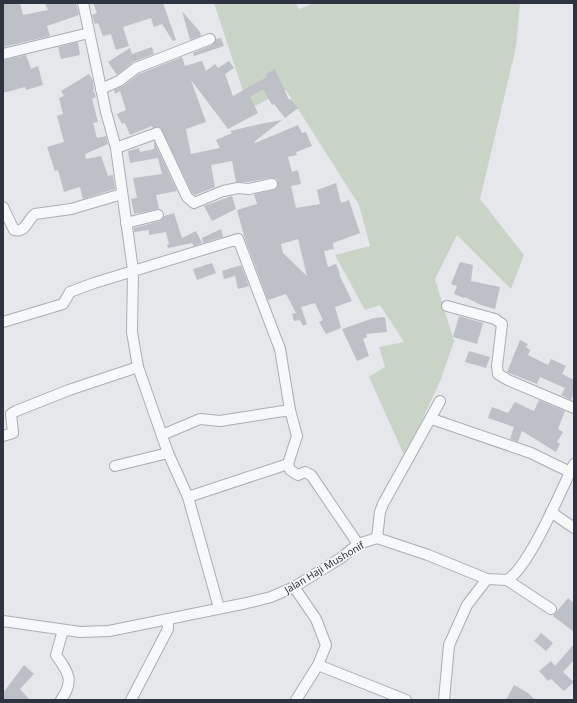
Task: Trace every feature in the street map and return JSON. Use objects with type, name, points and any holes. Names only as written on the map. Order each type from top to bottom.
[{"type":"street","points":[[82,3],[116,148],[133,270],[132,332],[138,367],[168,454],[188,497],[219,608]]},
{"type":"street","points":[[3,54],[89,33]]},
{"type":"street","points":[[101,89],[119,81],[136,68],[210,39]]},
{"type":"street","points":[[116,148],[157,133],[187,198],[194,203],[223,190],[238,188],[249,189],[272,184]]},
{"type":"street","points":[[3,207],[14,230],[19,231],[26,227],[35,214],[71,209],[122,194]]},
{"type":"street","points":[[126,223],[158,215]]},
{"type":"street","points":[[3,322],[63,304],[70,292],[74,290],[133,270],[238,239],[280,349],[290,410],[297,436],[288,464],[290,470],[294,474],[298,475],[305,472],[311,475],[358,544]]},
{"type":"street","points":[[447,306],[495,319],[502,324],[498,374],[508,380],[574,408]]},
{"type":"street","points":[[3,436],[13,433],[11,414],[16,411],[69,390],[138,367]]},
{"type":"street","points":[[377,538],[380,512],[383,504],[432,419],[440,401]]},
{"type":"street","points":[[162,435],[200,420],[220,421],[290,410]]},
{"type":"street","points":[[432,419],[572,468],[551,512],[519,570],[507,580],[551,608]]},
{"type":"street","points":[[115,466],[168,454]]},
{"type":"street","points":[[188,497],[288,464]]},
{"type":"street","points":[[551,512],[574,528]]},
{"type":"street","name":"Jalan Haji Mushonif","points":[[3,621],[80,632],[109,631],[168,620],[271,597],[294,587],[341,558],[358,544],[377,538],[428,555],[487,579],[507,580]]},
{"type":"street","points":[[444,700],[449,645],[467,605],[487,579]]},
{"type":"street","points":[[294,587],[316,619],[326,645],[318,665],[296,700]]},
{"type":"street","points":[[131,700],[168,629],[168,620]]},
{"type":"street","points":[[61,700],[67,692],[70,678],[68,672],[56,654],[63,630]]},
{"type":"street","points":[[318,665],[406,700]]},
{"type":"shaded area","points":[[214,3],[296,3],[299,9],[315,3],[520,3],[516,47],[480,199],[524,255],[511,289],[457,235],[435,279],[454,341],[441,379],[405,457],[369,377],[385,367],[379,347],[404,342],[380,305],[365,310],[335,255],[370,246],[359,205],[286,90],[249,109]]},
{"type":"building","points":[[3,3],[20,3],[23,15],[48,10],[45,3],[76,3],[79,15],[47,26],[50,36],[3,47]]},
{"type":"building","points":[[93,3],[163,3],[176,40],[173,41],[162,24],[154,27],[151,18],[123,27],[129,46],[116,50],[111,34],[103,36],[98,23],[95,24],[92,15],[97,13]]},
{"type":"building","points":[[182,11],[200,32],[201,36],[190,40]]},
{"type":"building","points":[[221,38],[224,46],[194,56],[193,53],[212,45],[216,39]]},
{"type":"building","points":[[78,42],[80,55],[61,59],[58,47]]},
{"type":"building","points":[[152,47],[154,54],[133,62],[117,75],[108,62],[130,48],[132,54]]},
{"type":"building","points":[[26,55],[31,69],[38,66],[43,85],[26,90],[25,87],[3,93],[3,60]]},
{"type":"building","points":[[182,57],[185,66],[202,61],[206,71],[215,64],[218,68],[229,61],[234,68],[225,74],[233,96],[267,77],[266,74],[275,69],[289,100],[291,99],[298,108],[285,118],[274,104],[272,105],[263,89],[250,97],[258,113],[228,129],[191,80],[206,122],[186,129],[191,154],[220,148],[216,140],[232,133],[230,131],[265,123],[282,120],[254,142],[255,143],[298,125],[302,133],[306,132],[312,146],[296,152],[297,155],[288,157],[292,172],[298,170],[301,184],[291,186],[296,208],[320,204],[317,190],[336,183],[341,203],[349,200],[360,233],[333,243],[334,249],[324,251],[328,267],[336,264],[339,274],[352,301],[335,307],[341,328],[326,334],[319,322],[323,320],[315,303],[301,307],[307,324],[303,326],[300,320],[294,321],[292,314],[296,313],[286,294],[268,300],[245,239],[237,210],[257,204],[254,194],[276,189],[278,186],[277,179],[271,178],[249,182],[236,182],[232,161],[211,165],[215,187],[195,195],[192,193],[161,128],[153,128],[152,126],[130,135],[125,123],[122,124],[117,114],[126,110],[120,91],[115,94],[114,90],[123,86],[139,74]],"holes":[[[298,239],[307,276],[283,253],[281,244]]]},
{"type":"building","points":[[89,74],[93,81],[93,90],[96,97],[92,99],[98,122],[93,123],[97,138],[106,136],[108,144],[85,154],[86,159],[101,156],[108,176],[113,175],[115,189],[83,199],[80,187],[64,192],[58,170],[55,171],[47,147],[64,142],[57,116],[63,114],[59,98],[64,96],[61,91]]},
{"type":"building","points":[[154,141],[177,191],[156,195],[159,209],[134,214],[131,199],[137,198],[133,178],[162,174],[158,158],[130,163],[128,151],[139,148],[140,152],[154,149]]},
{"type":"building","points":[[232,196],[236,209],[212,221],[204,206]]},
{"type":"building","points":[[174,213],[182,238],[196,231],[202,243],[194,246],[192,243],[168,248],[167,245],[169,244],[166,232],[149,235],[149,230],[134,232],[134,228],[160,221],[164,216]]},
{"type":"building","points":[[221,229],[223,237],[203,243],[202,238]]},
{"type":"building","points":[[460,262],[473,265],[471,281],[500,287],[495,309],[454,294],[457,286],[451,284]]},
{"type":"building","points":[[212,263],[216,273],[197,280],[193,269]]},
{"type":"building","points":[[241,265],[249,286],[238,289],[235,276],[224,279],[222,271]]},
{"type":"building","points":[[459,316],[483,323],[477,344],[453,337]]},
{"type":"building","points":[[385,317],[387,332],[366,334],[367,337],[363,339],[369,356],[357,361],[342,329],[374,318]]},
{"type":"building","points":[[520,340],[528,344],[526,347],[530,350],[528,355],[548,365],[551,359],[566,366],[562,374],[574,380],[574,393],[571,400],[561,395],[565,388],[540,377],[537,384],[507,372]]},
{"type":"building","points":[[469,351],[490,357],[486,368],[465,362]]},
{"type":"building","points":[[539,400],[565,411],[558,429],[563,432],[557,442],[560,444],[556,452],[522,431],[518,442],[510,439],[514,427],[488,418],[492,407],[508,413],[515,402],[534,411]]},
{"type":"building","points":[[568,598],[574,603],[574,632],[553,616]]},
{"type":"building","points":[[541,633],[553,643],[546,651],[534,641]]},
{"type":"building","points":[[574,644],[574,660],[563,672],[574,682],[564,691],[551,679],[548,681],[539,671],[551,661],[555,666]]},
{"type":"building","points":[[24,665],[34,674],[20,689],[30,700],[3,700],[3,693]]},
{"type":"building","points":[[514,685],[528,693],[535,700],[506,700]]}]
